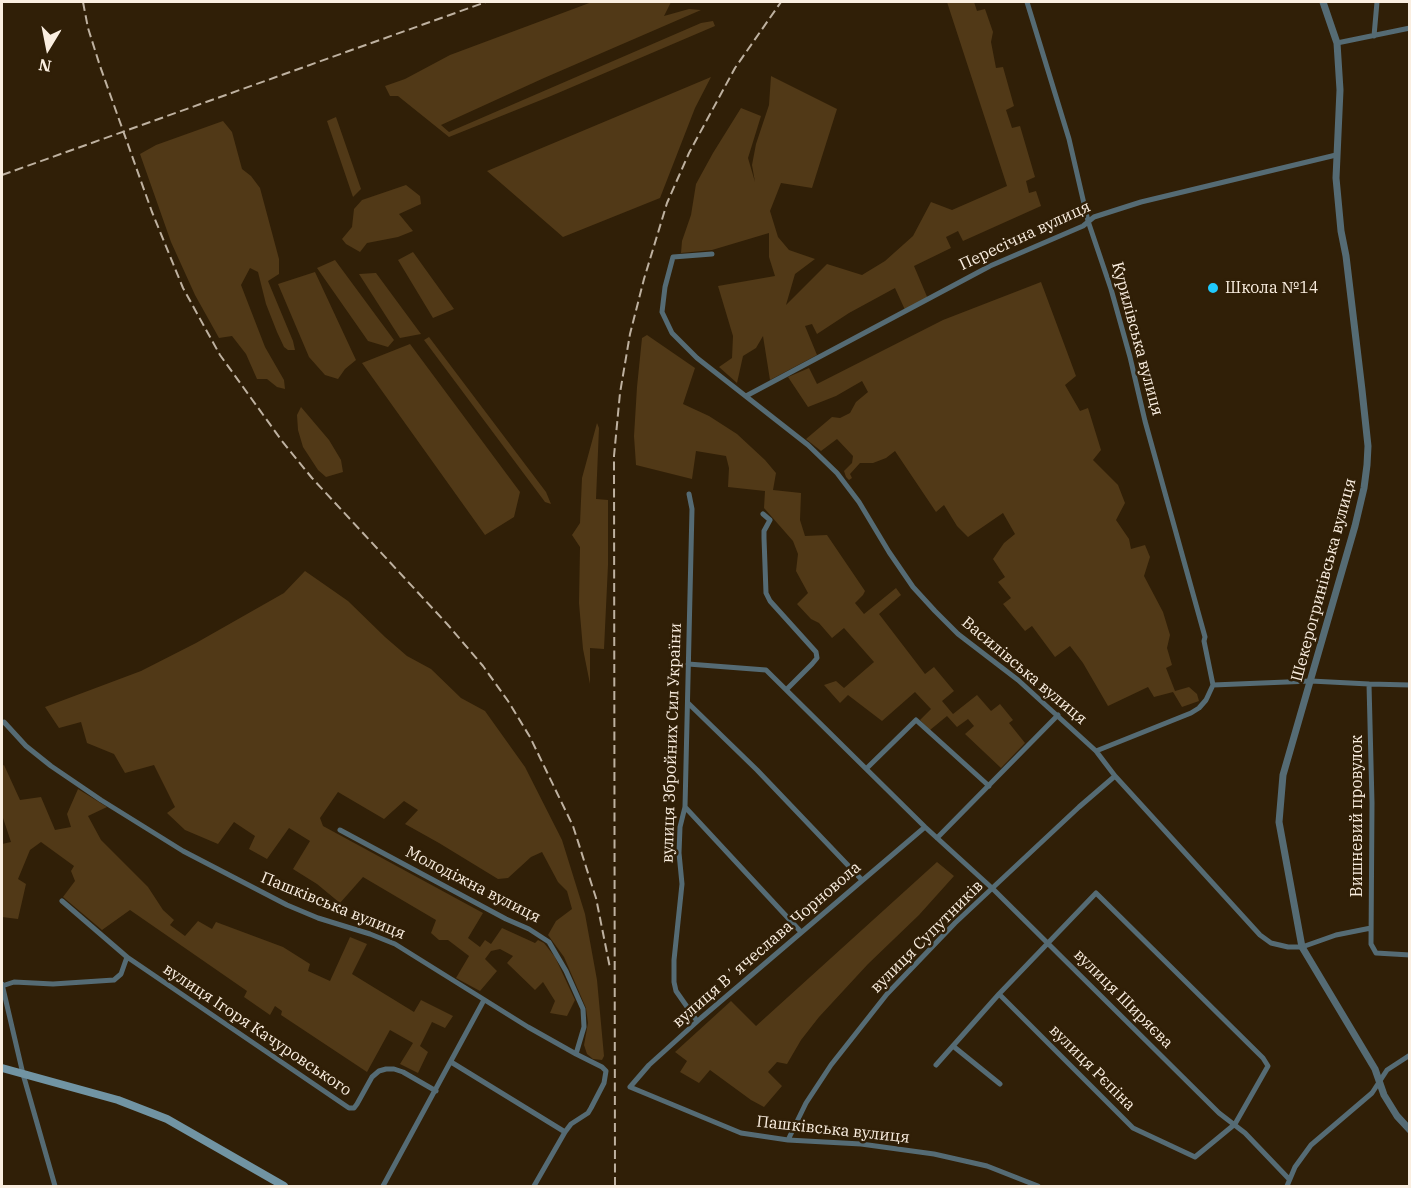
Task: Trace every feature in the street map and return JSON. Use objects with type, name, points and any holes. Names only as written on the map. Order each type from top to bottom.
[{"type":"main road","points":[[2,1068],[118,1100],[167,1119],[284,1186]]},
{"type":"street","name":"Курилівська вулиця","points":[[1027,2],[1069,139],[1088,220],[1130,357],[1145,421],[1205,638],[1203,641],[1212,685]]},
{"type":"street","name":"Шекерогринівська вулиця","points":[[1302,947],[1279,822],[1283,775],[1355,526],[1364,488],[1368,446],[1346,256],[1341,231],[1336,155],[1340,90],[1337,43],[1323,2]]},
{"type":"street","points":[[1374,36],[1377,2]]},
{"type":"street","points":[[1337,43],[1410,28]]},
{"type":"street","name":"Пересічна вулиця","points":[[746,396],[981,270],[1083,226],[1094,217],[1140,202],[1336,155]]},
{"type":"street","name":"Василівська вулиця","points":[[712,254],[673,257],[664,287],[662,312],[672,333],[697,358],[808,444],[837,473],[859,502],[913,587],[958,634],[1018,680],[1096,751],[1115,776],[1260,935],[1271,943],[1302,947]]},
{"type":"street","name":"вулиця Збройних Сил України","points":[[689,494],[692,509],[685,807],[680,827],[679,853],[682,884],[674,982],[676,991],[697,1022]]},
{"type":"street","points":[[763,514],[770,520],[764,531],[766,593],[770,601],[816,652],[817,658],[787,689]]},
{"type":"street","name":"вулиця Ширяєва","points":[[688,664],[766,670],[925,827],[993,889],[1219,1113],[1245,1133],[1289,1179]]},
{"type":"street","points":[[1096,751],[1191,713],[1206,700],[1212,685],[1311,681],[1410,685]]},
{"type":"street","name":"Вишневий провулок","points":[[1370,684],[1371,944],[1376,953],[1410,955]]},
{"type":"street","points":[[688,703],[757,770],[862,880]]},
{"type":"street","points":[[937,838],[1058,715]]},
{"type":"street","points":[[867,768],[916,720],[989,786]]},
{"type":"street","name":"Пашківська вулиця","points":[[2,723],[4,722],[26,746],[51,766],[183,852],[287,905],[395,944],[484,1000],[602,1067],[606,1071],[604,1083],[591,1108],[565,1131]]},
{"type":"street","name":"вулиця Супутників","points":[[788,1140],[806,1103],[831,1065],[887,994],[955,923],[1115,776]]},
{"type":"street","points":[[685,807],[801,933]]},
{"type":"street","name":"вулиця Вʼячеслава Чорновола","points":[[630,1087],[649,1065],[697,1022],[925,827]]},
{"type":"street","name":"Молодіжна вулиця","points":[[340,830],[506,919],[530,929],[549,942],[566,971],[583,1009],[584,1027],[576,1054]]},
{"type":"street","points":[[936,1065],[1047,942],[1096,893],[1263,1058],[1268,1066],[1234,1124]]},
{"type":"street","name":"вулиця Ігоря Качуровського","points":[[62,901],[127,957],[349,1108],[354,1108],[372,1077],[379,1071],[394,1069],[403,1072],[436,1091]]},
{"type":"street","points":[[1371,928],[1336,935],[1302,947],[1375,1069],[1379,1083],[1397,1116],[1410,1130]]},
{"type":"street","points":[[55,1186],[23,1074],[2,985],[15,982],[73,983],[114,980],[121,974],[127,957]]},
{"type":"street","name":"вулиця Рєпіна","points":[[999,994],[1133,1128],[1195,1156],[1234,1124]]},
{"type":"street","points":[[383,1186],[484,1000]]},
{"type":"street","points":[[953,1046],[1000,1084]]},
{"type":"street","points":[[1287,1186],[1289,1179],[1311,1145],[1372,1093],[1387,1070],[1410,1055]]},
{"type":"street","points":[[451,1062],[565,1131],[534,1186]]},
{"type":"street","name":"Пашківська вулиця","points":[[630,1087],[741,1133],[788,1140],[861,1144],[934,1154],[987,1166],[1038,1186]]},
{"type":"shaded area","points":[[592,2],[671,2],[664,16],[689,9],[701,10],[441,125],[449,132],[701,23],[713,21],[715,26],[449,137],[398,96],[390,96],[385,86],[405,79],[450,55]]},
{"type":"shaded area","points":[[947,2],[974,2],[977,11],[985,9],[993,32],[991,42],[996,68],[1003,67],[1014,106],[1006,110],[1012,128],[1020,126],[1035,177],[1026,181],[1029,193],[1036,191],[1041,206],[963,241],[958,231],[946,237],[951,248],[914,266],[928,299],[906,312],[895,288],[849,313],[817,334],[812,324],[805,326],[817,355],[770,380],[763,336],[756,348],[743,356],[737,383],[719,367],[732,358],[733,336],[718,286],[775,276],[769,257],[769,233],[712,250],[681,253],[682,241],[691,215],[696,184],[741,108],[761,116],[748,158],[755,182],[752,165],[756,144],[769,105],[771,76],[837,109],[812,188],[781,183],[770,211],[778,237],[789,250],[815,259],[795,274],[786,305],[827,264],[862,275],[885,261],[913,236],[931,202],[952,210],[1007,186]]},
{"type":"shaded area","points":[[711,77],[695,108],[660,198],[563,237],[487,171]]},
{"type":"shaded area","points":[[336,117],[361,189],[353,197],[327,121]]},
{"type":"shaded area","points":[[223,121],[232,132],[242,169],[260,188],[279,259],[279,274],[268,281],[295,350],[288,350],[284,347],[266,304],[258,272],[250,268],[241,285],[265,347],[284,380],[285,389],[277,387],[267,379],[257,379],[246,354],[232,336],[219,338],[195,295],[171,242],[140,154],[156,145]]},
{"type":"shaded area","points":[[406,185],[420,196],[421,204],[399,214],[413,231],[398,237],[367,243],[360,252],[346,244],[342,239],[352,227],[354,209],[362,200]]},
{"type":"shaded area","points":[[413,252],[454,309],[433,318],[398,260]]},
{"type":"shaded area","points":[[335,260],[394,340],[388,347],[368,341],[317,268]]},
{"type":"shaded area","points":[[315,272],[356,360],[338,379],[325,375],[309,357],[278,284]]},
{"type":"shaded area","points":[[376,273],[421,334],[400,338],[359,274]]},
{"type":"shaded area","points":[[1041,282],[1076,376],[1065,385],[1080,411],[1088,408],[1101,450],[1093,460],[1118,485],[1125,503],[1116,520],[1129,539],[1131,549],[1145,545],[1150,557],[1144,576],[1163,612],[1170,635],[1167,648],[1172,665],[1166,668],[1175,691],[1189,687],[1197,694],[1199,701],[1182,707],[1173,692],[1154,697],[1148,687],[1108,706],[1083,663],[1070,646],[1055,657],[1032,626],[1025,631],[1003,604],[1011,598],[998,582],[1005,577],[993,559],[1004,543],[1015,534],[1003,513],[968,537],[957,526],[944,505],[936,512],[895,451],[886,458],[873,463],[860,463],[850,474],[852,478],[849,480],[844,471],[852,463],[853,456],[837,439],[821,451],[806,439],[832,417],[840,418],[850,413],[856,402],[868,392],[862,381],[836,396],[808,407],[788,377],[809,368],[817,384],[943,320]]},
{"type":"shaded area","points":[[647,335],[695,368],[683,404],[709,416],[737,434],[765,460],[776,473],[773,490],[801,493],[800,520],[805,536],[827,535],[865,591],[855,603],[864,614],[896,588],[901,595],[879,614],[925,674],[934,667],[954,691],[942,701],[953,714],[977,695],[991,711],[1000,704],[1013,720],[1009,723],[1025,743],[1001,768],[965,734],[974,726],[968,719],[957,727],[947,716],[930,730],[920,720],[931,709],[915,692],[882,721],[848,695],[840,703],[824,685],[836,681],[844,688],[874,662],[844,628],[832,638],[797,604],[808,593],[796,571],[798,554],[793,541],[764,508],[765,491],[728,487],[729,468],[726,456],[696,451],[692,479],[636,465],[634,436],[637,387],[642,338]]},
{"type":"shaded area","points":[[429,337],[546,492],[551,504],[545,502],[424,340]]},
{"type":"shaded area","points":[[410,344],[520,492],[514,517],[485,535],[362,363]]},
{"type":"shaded area","points":[[301,407],[329,440],[341,460],[343,472],[326,477],[318,470],[303,447],[297,415]]},
{"type":"shaded area","points":[[597,423],[599,428],[596,499],[608,500],[608,565],[604,649],[590,648],[590,684],[583,649],[579,603],[580,547],[572,535],[580,523],[582,478]]},
{"type":"shaded area","points":[[305,571],[348,601],[407,656],[431,669],[461,698],[485,711],[525,767],[562,840],[585,914],[597,980],[604,1056],[602,1060],[593,1059],[587,1054],[584,1045],[588,1023],[586,1008],[564,957],[548,935],[556,921],[572,909],[567,891],[558,882],[542,852],[531,857],[508,878],[498,879],[405,824],[418,810],[404,801],[384,819],[338,792],[320,818],[323,826],[483,913],[468,938],[480,947],[485,940],[491,944],[502,928],[535,943],[538,940],[544,943],[555,957],[575,1000],[567,1016],[550,1013],[555,1001],[543,982],[535,990],[507,963],[513,956],[500,949],[491,951],[485,959],[497,971],[480,991],[456,978],[469,956],[448,940],[439,940],[431,933],[436,920],[363,877],[340,903],[317,884],[293,869],[310,841],[289,828],[267,859],[249,849],[255,836],[234,822],[218,844],[185,830],[167,813],[175,807],[154,765],[125,773],[114,754],[87,743],[81,722],[59,728],[45,707],[141,671],[196,643],[284,593]]},
{"type":"shaded area","points":[[4,765],[20,800],[41,797],[55,830],[71,827],[67,814],[78,789],[107,807],[88,816],[101,840],[148,887],[163,910],[174,920],[170,925],[185,936],[198,921],[212,929],[216,922],[283,947],[310,964],[308,971],[330,981],[350,937],[367,944],[352,974],[414,1012],[421,1000],[453,1016],[445,1028],[432,1022],[420,1046],[428,1052],[418,1073],[400,1064],[413,1043],[390,1030],[367,1072],[281,1015],[282,1011],[275,1006],[270,1015],[244,997],[247,991],[130,910],[102,930],[63,897],[75,881],[71,871],[74,866],[41,842],[30,850],[18,879],[26,884],[18,919],[2,917],[2,844],[11,842],[2,815],[2,766]]},
{"type":"shaded area","points":[[937,862],[954,876],[819,1017],[801,1040],[787,1064],[777,1062],[768,1072],[782,1086],[764,1107],[710,1070],[699,1083],[680,1072],[687,1061],[675,1052],[731,1001],[756,1026]]},
{"type":"railway","points":[[83,2],[88,28],[100,66],[152,212],[183,288],[220,355],[282,441],[312,478],[448,625],[483,666],[508,701],[530,737],[573,826],[596,898],[610,968]]},
{"type":"railway","points":[[2,175],[486,2]]},
{"type":"railway","points":[[615,1186],[614,456],[620,393],[630,334],[667,203],[689,153],[735,68],[781,2]]},
{"type":"place","name":"Школа №14","points":[[1213,288]]}]
